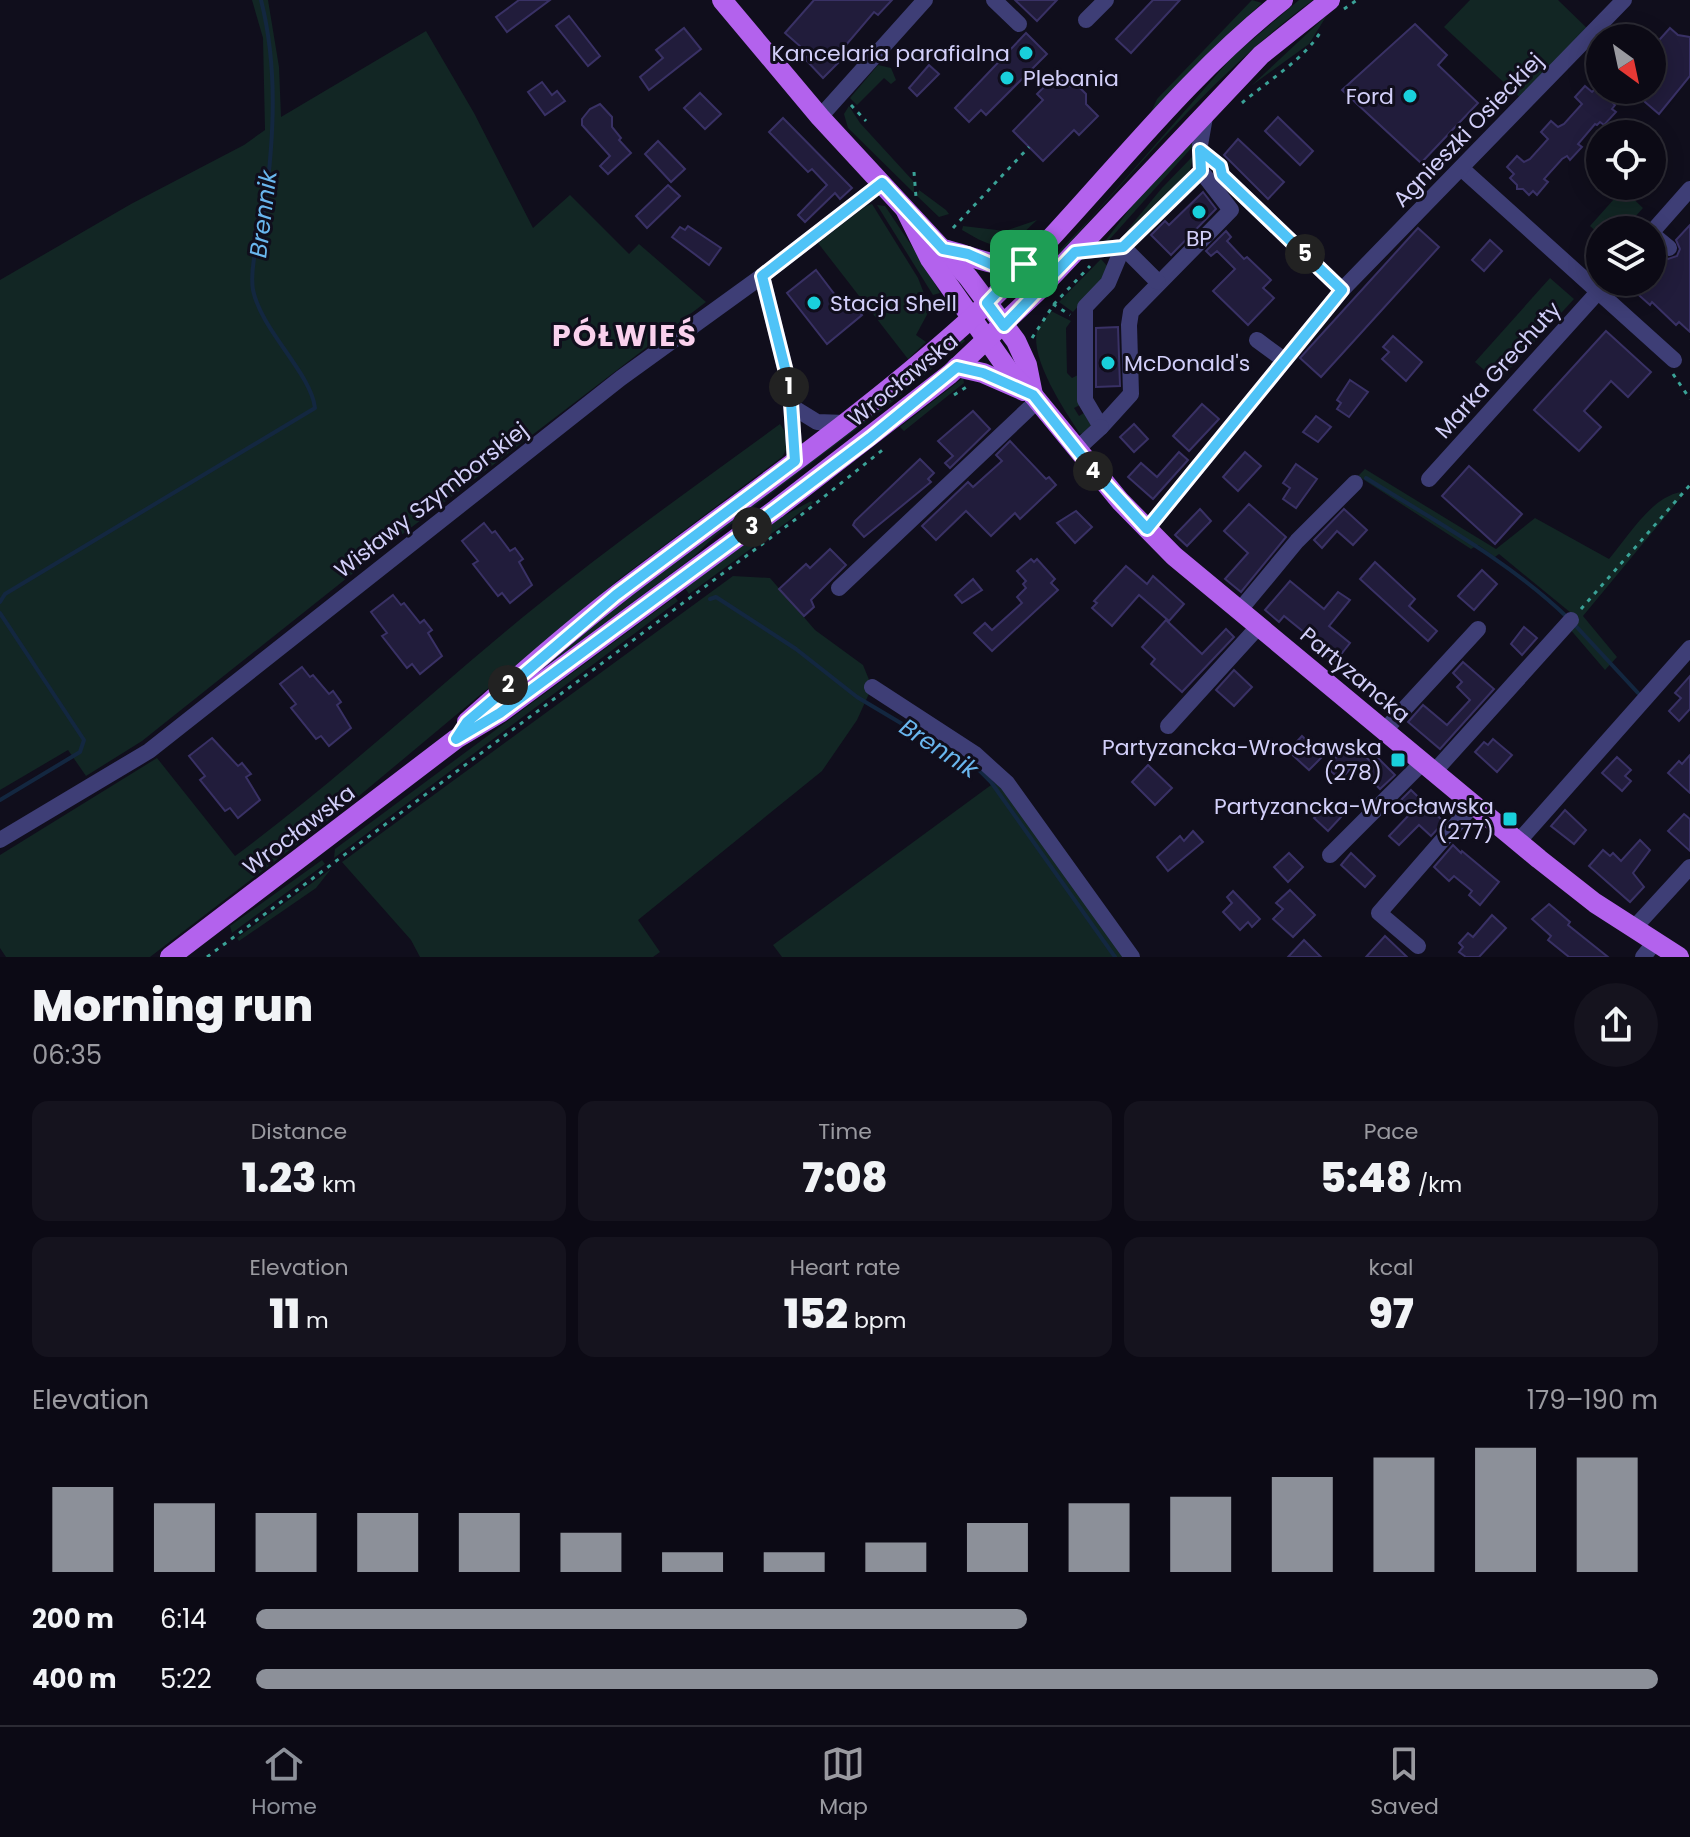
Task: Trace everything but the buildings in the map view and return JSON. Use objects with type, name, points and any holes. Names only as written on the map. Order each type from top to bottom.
[{"type":"main road","points":[[722,0],[820,117],[882,183],[911,204]]},
{"type":"main road","name":"Wrocławska","points":[[456,739],[467,722],[604,605],[922,362],[987,303],[1199,78],[1283,0]]},
{"type":"main road","name":"Wrocławska","points":[[170,957],[456,739],[500,713],[776,509],[957,367],[1004,326],[1269,48],[1330,0]]},
{"type":"main road","name":"Partyzancka","points":[[911,204],[1016,341],[1027,365],[1035,398]]},
{"type":"main road","name":"Partyzancka","points":[[911,204],[930,259],[970,319],[1011,374],[1147,529],[1239,611],[1518,842],[1595,903],[1634,928],[1649,949],[1679,957]]},
{"type":"main road","points":[[943,249],[968,254],[993,265],[1024,264]]},
{"type":"main road","points":[[957,367],[983,373],[1035,398]]},
{"type":"street","points":[[820,117],[925,0]]},
{"type":"street","points":[[994,0],[1019,24]]},
{"type":"street","points":[[1086,20],[1106,0]]},
{"type":"street","name":"Agnieszki Osieckiej","points":[[1147,529],[1426,192],[1461,168],[1624,0]]},
{"type":"street","points":[[1076,450],[1130,397],[1129,318],[1135,307],[1231,210],[1201,171],[1200,150],[1206,111]]},
{"type":"street","points":[[1200,150],[1220,166],[1222,175],[1342,290]]},
{"type":"street","points":[[1461,168],[1586,273]]},
{"type":"street","points":[[1101,427],[1085,400],[1085,307],[1108,283],[1123,247],[1201,171]]},
{"type":"street","name":"Wisławy Szymborskiej","points":[[0,840],[149,751],[621,378],[762,276],[882,183]]},
{"type":"street","points":[[1666,217],[1690,189]]},
{"type":"street","points":[[1666,245],[1669,248]]},
{"type":"street","points":[[1075,252],[1123,247]]},
{"type":"street","points":[[1123,247],[1158,282]]},
{"type":"street","points":[[762,276],[790,388],[795,461]]},
{"type":"street","name":"Marka Grechuty","points":[[1429,479],[1595,296]]},
{"type":"street","points":[[1612,296],[1674,360]]},
{"type":"street","points":[[1257,340],[1284,360]]},
{"type":"street","points":[[839,588],[1035,398]]},
{"type":"street","points":[[791,406],[817,422],[845,423]]},
{"type":"street","points":[[1239,611],[1297,541],[1355,483]]},
{"type":"street","points":[[1330,855],[1428,767],[1571,620]]},
{"type":"street","points":[[1168,726],[1258,627]]},
{"type":"street","points":[[1384,731],[1478,629]]},
{"type":"street","points":[[1518,842],[1690,648]]},
{"type":"street","points":[[872,687],[975,754],[1002,777],[1132,957]]},
{"type":"street","points":[[1418,946],[1379,913],[1473,805]]},
{"type":"street","points":[[1634,928],[1690,867]]},
{"type":"path","points":[[849,102],[866,121]]},
{"type":"path","points":[[953,228],[1029,147]]},
{"type":"path","points":[[911,204],[914,172]]},
{"type":"path","points":[[933,305],[942,302]]},
{"type":"path","points":[[1034,337],[1036,329],[1054,304]]},
{"type":"path","points":[[1674,360],[1670,368],[1690,399]]},
{"type":"path","points":[[944,401],[971,384]]},
{"type":"path","points":[[207,957],[800,516],[896,439]]},
{"type":"path","points":[[1571,620],[1690,485]]},
{"type":"green space","points":[[252,0],[268,0],[279,67],[281,117],[426,31],[474,113],[533,228],[570,195],[629,254],[639,244],[706,302],[391,543],[142,741],[86,776],[68,750],[0,790],[0,280],[131,204],[244,145],[265,130],[263,38]]},
{"type":"green space","points":[[1252,0],[1262,3],[1227,35],[1147,121],[1157,99]]},
{"type":"green space","points":[[1299,0],[1313,0],[1274,30],[1202,98],[1035,281],[1033,278],[1090,219],[1233,56]]},
{"type":"green space","points":[[1470,0],[1558,0],[1586,27],[1586,39],[1525,102],[1444,27]]},
{"type":"green space","points":[[1327,15],[1309,44],[1251,86]]},
{"type":"green space","points":[[878,65],[891,68],[896,80],[891,84],[884,78],[857,105],[850,98]]},
{"type":"green space","points":[[849,106],[860,123],[914,182],[914,193],[848,128],[844,114]]},
{"type":"green space","points":[[1192,140],[1194,145],[1106,240],[1138,198]]},
{"type":"green space","points":[[1194,155],[1189,173],[1124,234],[1162,188]]},
{"type":"green space","points":[[919,190],[949,214],[939,217],[917,196]]},
{"type":"green space","points":[[1613,200],[1635,200],[1643,208],[1636,216],[1599,216]]},
{"type":"green space","points":[[872,204],[918,278],[930,309],[916,335],[926,342],[908,359],[818,243]]},
{"type":"green space","points":[[877,205],[885,206],[940,293],[933,295]]},
{"type":"green space","points":[[1037,220],[1017,238],[1002,245],[986,242],[962,230],[963,226],[1005,231]]},
{"type":"green space","points":[[1101,259],[1107,266],[1107,274],[1073,312],[1059,302]]},
{"type":"green space","points":[[1550,278],[1574,299],[1498,382],[1475,362]]},
{"type":"green space","points":[[1051,311],[1071,321],[1066,328],[1067,373],[1072,378],[1078,375],[1080,405],[1074,408],[1079,416],[1084,413],[1091,425],[1080,434],[1050,384],[1039,356],[1037,331]]},
{"type":"green space","points":[[963,338],[965,341],[896,399],[714,537],[692,558],[529,679],[592,625],[908,386]]},
{"type":"green space","points":[[963,378],[964,383],[904,431],[900,427]]},
{"type":"green space","points":[[780,424],[791,441],[782,457],[618,580],[347,806],[150,957],[6,957],[0,948],[0,855],[157,758],[235,856],[309,799],[554,592]]},
{"type":"green space","points":[[1365,469],[1496,549],[1535,518],[1609,559],[1632,529],[1660,501],[1670,495],[1684,494],[1583,616],[1617,657],[1605,670],[1569,628],[1571,613],[1499,554],[1495,557],[1478,545],[1471,549],[1358,476]]},
{"type":"green space","points":[[811,501],[813,503],[689,594],[685,588],[780,518]]},
{"type":"green space","points":[[733,576],[770,578],[815,630],[863,665],[872,687],[857,720],[822,771],[638,920],[660,952],[653,957],[420,957],[411,940],[342,862]]},
{"type":"green space","points":[[675,597],[678,601],[334,858],[335,849]]},
{"type":"green space","points":[[1002,777],[1129,957],[782,957],[773,945]]},
{"type":"green space","points":[[322,860],[325,864],[232,933],[230,926]]},
{"type":"green space","points":[[331,869],[316,888],[239,941],[237,938]]},
{"type":"waterway","name":"Brennik","points":[[0,602],[5,594],[315,408],[305,380],[266,320],[253,290],[253,270],[271,154],[273,102],[270,51],[261,0]]},
{"type":"waterway","points":[[1366,478],[1496,560],[1568,618]]},
{"type":"waterway","name":"Brennik","points":[[710,599],[716,597],[796,649],[857,697],[978,769],[991,782],[1115,957]]},
{"type":"waterway","points":[[0,613],[84,740],[80,752],[0,800]]},
{"type":"waterway","points":[[1574,624],[1638,693]]},
{"type":"place","name":"Kancelaria parafialna","points":[[1026,53]]},
{"type":"place","name":"Plebania","points":[[1007,78]]},
{"type":"place","name":"Ford","points":[[1410,96]]},
{"type":"place","name":"BP","points":[[1199,212]]},
{"type":"place","name":"Stacja Shell","points":[[814,303]]},
{"type":"place","name":"McDonald's","points":[[1108,363]]},
{"type":"place","name":"Partyzancka-Wrocławska (278)","points":[[1398,760]]},
{"type":"place","name":"Partyzancka-Wrocławska (277)","points":[[1510,819]]},
{"type":"district","name":"PÓŁWIEŚ","points":[[625,335]]},
{"type":"route","points":[[1200,150],[1220,166],[1222,175],[1342,290],[1147,529],[1092,469],[1033,395],[983,373],[957,367],[776,509],[500,713],[456,739],[467,722],[616,595],[795,461],[790,388],[762,276],[882,183],[943,249],[968,254],[993,265],[1024,264],[987,303],[1004,326],[1075,252],[1123,247],[1201,171],[1200,150]]}]
